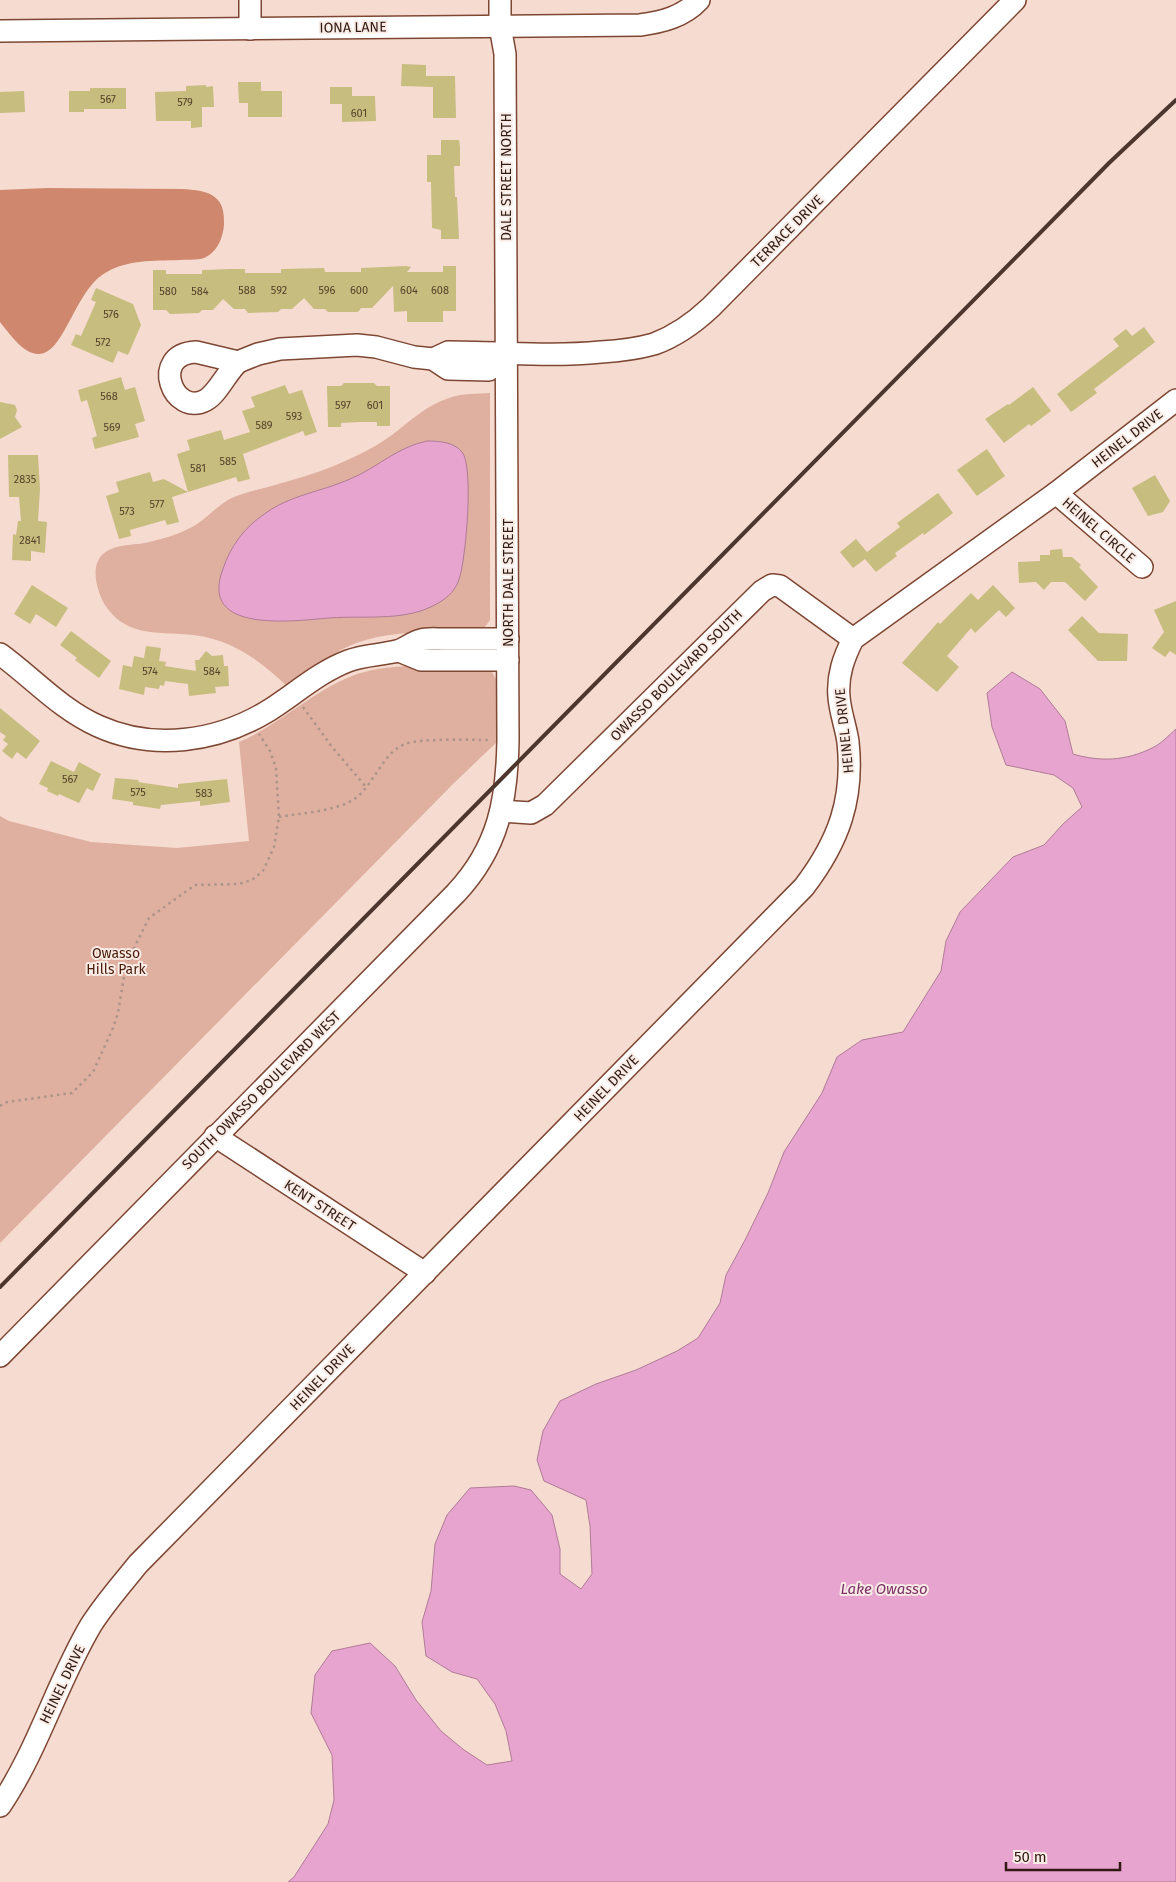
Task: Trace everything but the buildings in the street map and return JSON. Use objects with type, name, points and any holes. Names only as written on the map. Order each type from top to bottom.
[{"type":"street","points":[[250,0],[250,29]]},
{"type":"street","name":"DALE STREET NORTH","points":[[500,0],[500,26],[505,54],[507,354]]},
{"type":"street","name":"IONA LANE","points":[[0,31],[640,25],[662,22],[679,16],[699,0]]},
{"type":"street","name":"TERRACE DRIVE","points":[[507,354],[578,354],[634,349],[675,334],[694,322],[711,307],[1010,1]]},
{"type":"street","points":[[238,362],[272,350],[350,345],[370,346],[414,357],[434,359],[448,369],[489,370],[507,354]]},
{"type":"street","name":"NORTH DALE STREET","points":[[501,811],[507,780],[508,740],[507,354]]},
{"type":"street","name":"HEINEL DRIVE","points":[[0,1806],[22,1768],[91,1625],[110,1597],[138,1564],[804,887],[821,865],[840,825],[848,792],[850,764],[848,739],[839,697],[839,677],[843,659],[853,639],[1056,493],[1176,400]]},
{"type":"street","name":"HEINEL CIRCLE","points":[[1056,493],[1142,567]]},
{"type":"street","name":"OWASSO BOULEVARD SOUTH","points":[[501,811],[531,813],[545,805],[762,591],[772,585],[780,586],[853,639]]},
{"type":"street","points":[[0,654],[56,701],[76,715],[98,726],[122,735],[147,740],[175,741],[203,738],[227,731],[250,721],[327,671],[350,660],[399,651],[421,639],[508,639]]},
{"type":"street","points":[[399,651],[421,660],[508,660]]},
{"type":"street","name":"SOUTH OWASSO BOULEVARD WEST","points":[[0,1356],[466,883],[488,850],[501,811]]},
{"type":"street","name":"KENT STREET","points":[[215,1136],[424,1273]]},
{"type":"path","points":[[293,694],[332,747],[367,788]]},
{"type":"path","points":[[0,1106],[7,1102],[72,1093],[93,1072],[113,1028],[118,1012],[126,964],[149,918],[195,885],[238,884],[252,880],[263,871],[274,847],[279,817],[276,768],[270,751],[250,721]]},
{"type":"path","points":[[279,817],[335,807],[355,799],[367,788],[394,750],[407,744],[508,740]]},
{"type":"green space","points":[[490,393],[490,620],[485,627],[486,632],[399,634],[365,640],[333,655],[288,687],[244,652],[224,642],[199,636],[141,630],[128,626],[105,605],[97,587],[96,566],[102,555],[112,548],[149,542],[179,533],[194,526],[234,497],[310,475],[366,451],[441,401],[459,395]]},
{"type":"green space","name":"Owasso Hills Park","points":[[408,666],[491,670],[497,681],[498,741],[454,783],[0,1243],[0,816],[9,821],[91,842],[177,848],[249,841],[239,742],[268,727],[309,699],[352,676],[386,668]]},
{"type":"shaded area","points":[[47,188],[182,189],[205,192],[217,199],[221,205],[224,218],[222,234],[214,251],[203,258],[130,263],[102,275],[85,294],[58,341],[51,349],[37,354],[19,344],[0,322],[0,190]]},
{"type":"water","points":[[427,441],[446,443],[459,449],[466,461],[468,475],[468,512],[462,565],[458,583],[446,598],[430,607],[403,615],[294,621],[253,619],[236,614],[224,604],[219,590],[226,561],[238,539],[256,520],[283,503],[350,479],[406,448]]},
{"type":"water","name":"Lake Owasso","points":[[1012,672],[1040,689],[1065,721],[1073,754],[1103,759],[1132,756],[1162,742],[1176,729],[1176,1882],[288,1882],[294,1877],[328,1824],[334,1800],[332,1755],[311,1713],[315,1675],[332,1651],[370,1643],[395,1666],[416,1700],[441,1731],[464,1750],[487,1765],[512,1761],[506,1731],[495,1704],[477,1679],[452,1672],[426,1656],[422,1622],[431,1591],[435,1544],[447,1515],[470,1488],[514,1486],[531,1490],[552,1515],[560,1549],[560,1574],[581,1589],[592,1574],[590,1526],[586,1500],[544,1481],[537,1460],[543,1431],[560,1401],[596,1384],[636,1370],[677,1351],[698,1338],[720,1303],[726,1275],[768,1193],[784,1152],[822,1093],[837,1057],[862,1040],[903,1032],[941,971],[946,941],[960,912],[1013,857],[1044,845],[1082,807],[1073,788],[1054,775],[1006,765],[992,727],[987,693]]},
{"type":"railway","points":[[0,1287],[1109,163],[1176,100]]}]
